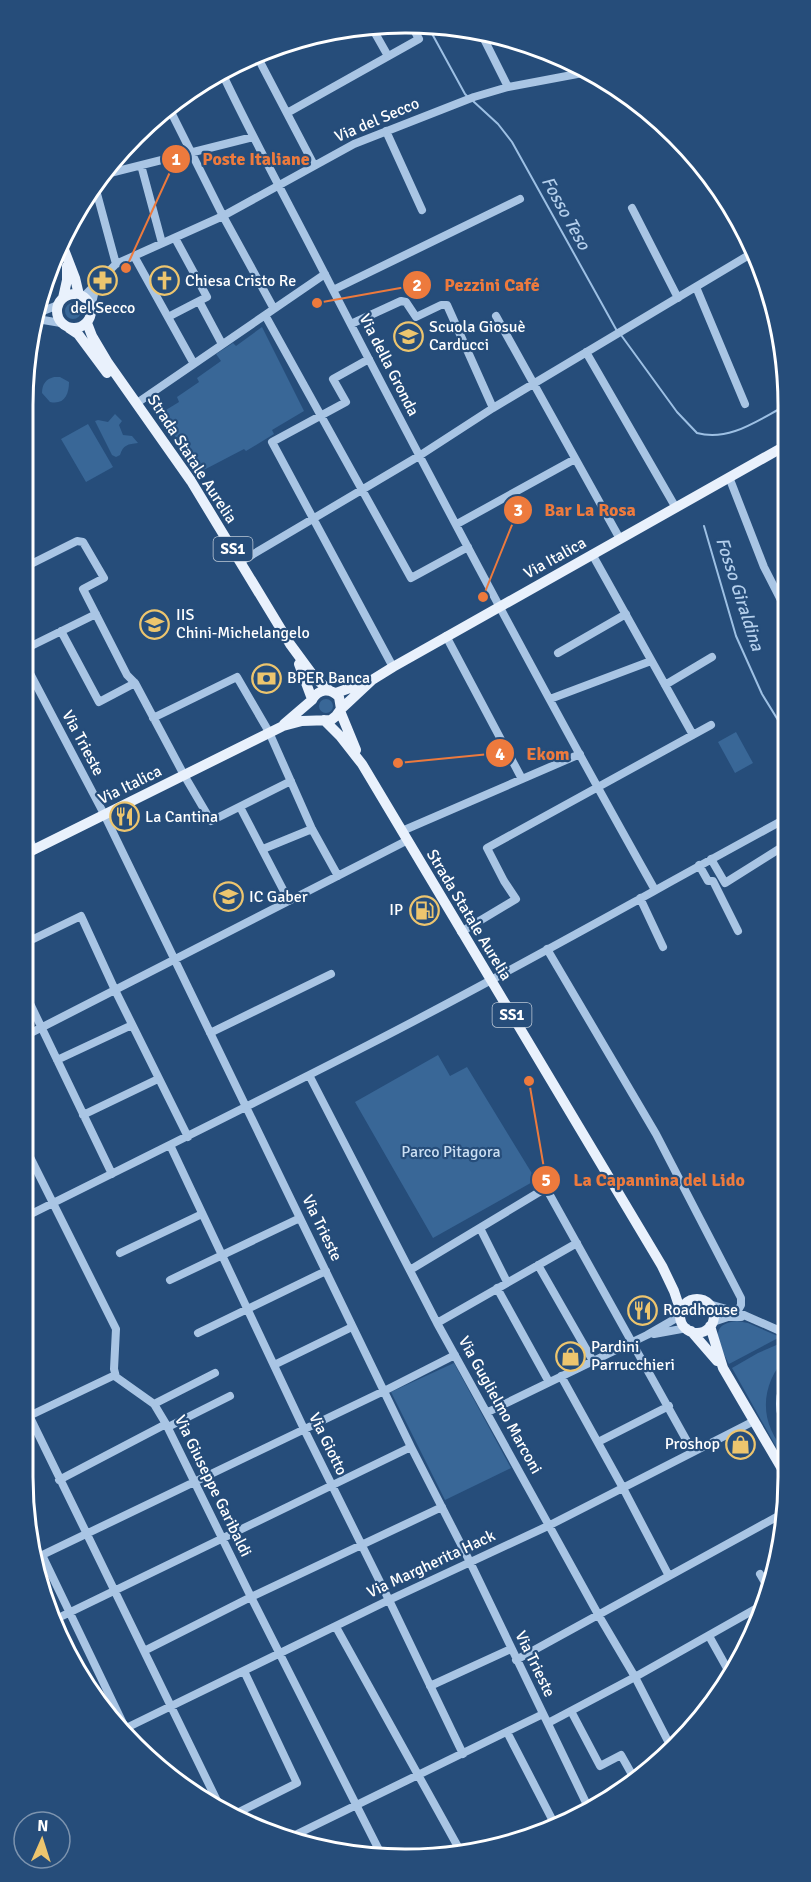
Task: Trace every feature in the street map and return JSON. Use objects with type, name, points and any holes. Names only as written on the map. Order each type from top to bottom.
[{"type":"main road","points":[[65,254],[81,296]]},
{"type":"main road","points":[[60,301],[70,294],[87,300],[91,308],[87,323],[78,328],[65,325],[57,314],[60,301],[67,280],[67,259]]},
{"type":"main road","name":"Strada Statale Aurelia","points":[[87,323],[108,363],[191,481],[290,644],[315,678],[332,692]]},
{"type":"main road","name":"SS1","points":[[65,325],[78,334],[172,456]]},
{"type":"main road","name":"Via Italica","points":[[340,710],[372,680],[393,667],[778,450]]},
{"type":"main road","name":"Strada Statale Aurelia","points":[[290,644],[312,700]]},
{"type":"main road","name":"Via Italica","points":[[332,692],[372,680]]},
{"type":"main road","points":[[319,692],[332,692],[340,701],[340,710],[330,720],[322,720],[313,714],[312,700],[319,692]]},
{"type":"main road","name":"Via Italica","points":[[283,726],[312,700]]},
{"type":"main road","name":"Strada Statale Aurelia","points":[[340,710],[362,764]]},
{"type":"main road","name":"Strada Statale Aurelia","points":[[322,720],[340,736],[362,764],[662,1266],[674,1291],[681,1314]]},
{"type":"main road","name":"Via Italica","points":[[34,849],[269,732],[302,721],[322,720]]},
{"type":"main road","name":"Strada Statale Aurelia","points":[[662,1266],[680,1288],[696,1299]]},
{"type":"main road","points":[[681,1314],[687,1303],[696,1299]]},
{"type":"main road","name":"SS1","points":[[696,1299],[704,1300],[713,1312],[711,1324],[723,1368]]},
{"type":"main road","name":"SS1","points":[[681,1314],[682,1323],[723,1368],[778,1462]]},
{"type":"main road","points":[[689,1330],[701,1332],[711,1324]]},
{"type":"street","points":[[287,113],[419,39],[416,33]]},
{"type":"street","points":[[375,34],[388,56]]},
{"type":"street","points":[[485,42],[508,87]]},
{"type":"street","points":[[260,62],[314,165]]},
{"type":"street","name":"Via del Secco","points":[[81,296],[116,264],[223,216],[354,144],[474,97],[508,87],[576,74]]},
{"type":"street","name":"Via della Gronda","points":[[225,80],[419,456],[655,890]]},
{"type":"street","points":[[173,115],[223,216],[274,309]]},
{"type":"street","points":[[387,131],[422,210]]},
{"type":"street","points":[[116,171],[253,137]]},
{"type":"street","points":[[141,165],[162,243]]},
{"type":"street","points":[[98,196],[116,264]]},
{"type":"street","points":[[333,290],[520,200]]},
{"type":"street","points":[[632,208],[678,297]]},
{"type":"street","points":[[168,317],[207,297],[175,238]]},
{"type":"street","points":[[134,256],[194,364]]},
{"type":"street","points":[[240,562],[747,256]]},
{"type":"street","points":[[136,402],[325,274]]},
{"type":"street","points":[[91,308],[98,281]]},
{"type":"street","points":[[696,287],[745,404]]},
{"type":"street","points":[[46,309],[60,301]]},
{"type":"street","points":[[199,301],[222,344]]},
{"type":"street","points":[[351,324],[401,301],[406,302],[416,317],[441,305],[447,305],[493,408]]},
{"type":"street","points":[[265,315],[411,578],[468,547]]},
{"type":"street","points":[[496,316],[620,539]]},
{"type":"street","points":[[43,320],[65,325]]},
{"type":"street","points":[[586,352],[676,508]]},
{"type":"street","points":[[369,359],[333,379],[346,402],[272,442],[393,667]]},
{"type":"street","points":[[457,524],[575,459]]},
{"type":"street","points":[[729,477],[764,567],[778,594]]},
{"type":"street","points":[[33,563],[81,541],[104,577],[103,580],[83,589],[127,675],[135,683],[211,821],[291,781]]},
{"type":"street","points":[[592,554],[693,735]]},
{"type":"street","points":[[33,645],[96,614]]},
{"type":"street","points":[[558,653],[626,614]]},
{"type":"street","points":[[61,631],[99,702],[135,683]]},
{"type":"street","points":[[446,636],[522,779]]},
{"type":"street","points":[[665,685],[712,657]]},
{"type":"street","points":[[550,699],[651,661]]},
{"type":"street","points":[[153,718],[237,677],[269,732],[312,829],[338,876]]},
{"type":"street","name":"Via Trieste","points":[[33,681],[104,814],[352,1327],[470,1562],[548,1723],[584,1804]]},
{"type":"street","points":[[461,932],[516,899],[487,848],[711,725]]},
{"type":"street","points":[[33,1031],[338,876],[405,836],[522,779],[580,754]]},
{"type":"street","points":[[240,807],[288,902]]},
{"type":"street","points":[[33,1213],[188,1137],[491,980],[778,823]]},
{"type":"street","points":[[263,849],[312,829]]},
{"type":"street","points":[[711,859],[726,883],[778,850]]},
{"type":"street","points":[[699,866],[708,881],[713,881],[738,931]]},
{"type":"street","points":[[640,898],[663,947]]},
{"type":"street","points":[[33,939],[81,916],[188,1137]]},
{"type":"street","points":[[547,949],[636,1100],[700,1217],[740,1294],[741,1303],[737,1312]]},
{"type":"street","points":[[210,1033],[331,974]]},
{"type":"street","points":[[33,1011],[112,1174]]},
{"type":"street","points":[[57,1060],[132,1025]]},
{"type":"street","name":"Via Guglielmo Marconi","points":[[309,1075],[437,1323],[635,1677],[668,1741]]},
{"type":"street","points":[[83,1115],[158,1078]]},
{"type":"street","name":"Via Giotto","points":[[170,1146],[304,1429],[463,1754]]},
{"type":"street","points":[[33,1164],[116,1329],[115,1375],[33,1414]]},
{"type":"street","points":[[410,1270],[546,1188],[693,1452]]},
{"type":"street","points":[[120,1253],[202,1214]]},
{"type":"street","points":[[170,1280],[300,1218]]},
{"type":"street","points":[[480,1228],[507,1282]]},
{"type":"street","points":[[437,1323],[577,1243]]},
{"type":"street","points":[[538,1265],[593,1360]]},
{"type":"street","points":[[198,1333],[326,1271]]},
{"type":"street","points":[[496,1288],[549,1382]]},
{"type":"street","points":[[709,1304],[737,1312],[778,1330]]},
{"type":"street","points":[[488,1412],[647,1335],[681,1314]]},
{"type":"street","points":[[711,1324],[733,1317],[753,1319]]},
{"type":"street","points":[[274,1365],[352,1327]]},
{"type":"street","points":[[647,1335],[689,1330]]},
{"type":"street","points":[[41,1555],[455,1355]]},
{"type":"street","points":[[154,1404],[214,1373]]},
{"type":"street","name":"Via Giuseppe Garibaldi","points":[[115,1375],[117,1379],[154,1404],[167,1426],[378,1848]]},
{"type":"street","points":[[561,1376],[669,1576]]},
{"type":"street","points":[[59,1480],[231,1396]]},
{"type":"street","points":[[598,1442],[669,1406]]},
{"type":"street","name":"Via Margherita Hack","points":[[129,1727],[389,1600],[550,1525],[754,1421]]},
{"type":"street","points":[[33,1425],[213,1795]]},
{"type":"street","points":[[60,1617],[411,1447]]},
{"type":"street","points":[[144,1651],[251,1597],[442,1507]]},
{"type":"street","points":[[516,1660],[776,1517]]},
{"type":"street","points":[[44,1565],[70,1612],[113,1706]]},
{"type":"street","points":[[760,1574],[763,1579]]},
{"type":"street","points":[[548,1723],[753,1611]]},
{"type":"street","points":[[336,1627],[457,1845]]},
{"type":"street","points":[[709,1636],[726,1666]]},
{"type":"street","points":[[430,1686],[511,1649]]},
{"type":"street","points":[[241,1811],[297,1783],[244,1671]]},
{"type":"street","points":[[97,1684],[102,1682]]},
{"type":"street","points":[[571,1711],[600,1766],[621,1755],[631,1773]]},
{"type":"street","points":[[299,1833],[543,1714]]},
{"type":"street","points":[[507,1732],[552,1819]]},
{"type":"green space","points":[[73,303],[79,305],[81,311],[79,317],[73,319],[67,317],[65,311],[67,305]]},
{"type":"green space","points":[[262,327],[304,411],[272,430],[274,434],[246,451],[244,449],[198,473],[161,413],[179,402],[177,397],[199,382],[197,378],[221,361],[216,354],[233,343],[236,346]]},
{"type":"green space","points":[[54,377],[60,377],[69,382],[65,398],[55,403],[50,402],[42,393],[45,382]]},
{"type":"green space","points":[[115,414],[122,421],[119,425],[123,435],[132,436],[138,443],[126,446],[116,457],[112,455],[95,421],[108,422]]},
{"type":"green space","points":[[88,424],[113,467],[86,482],[61,439]]},
{"type":"green space","points":[[323,699],[329,699],[333,706],[329,713],[323,713],[319,709],[319,703]]},
{"type":"green space","points":[[736,732],[753,763],[735,773],[718,742]]},
{"type":"green space","name":"Parco Pitagora","points":[[438,1055],[450,1076],[467,1067],[536,1180],[433,1238],[355,1102]]},
{"type":"green space","points":[[737,1321],[748,1323],[778,1338],[729,1364],[718,1337],[721,1326]]},
{"type":"green space","points":[[778,1344],[778,1367],[767,1392],[766,1404],[767,1417],[778,1442],[778,1450],[732,1368]]},
{"type":"green space","points":[[454,1363],[511,1468],[445,1500],[391,1392]]},
{"type":"waterway","name":"Fosso Teso","points":[[432,34],[468,97]]},
{"type":"waterway","name":"Fosso Teso","points":[[473,101],[498,124],[512,142],[617,331]]},
{"type":"waterway","points":[[621,335],[677,412],[697,433],[720,435],[732,432],[778,410]]},
{"type":"waterway","name":"Fosso Giraldina","points":[[704,526],[736,636],[762,694],[778,720]]},
{"type":"place","name":"Poste Italiane","points":[[126,268]]},
{"type":"place","name":"del Secco","points":[[103,280]]},
{"type":"place","name":"Chiesa Cristo Re","points":[[164,281]]},
{"type":"place","name":"Pezzini Café","points":[[317,303]]},
{"type":"place","name":"Scuola Giosuè Carducci","points":[[408,336]]},
{"type":"place","name":"Bar La Rosa","points":[[483,597]]},
{"type":"place","name":"IIS Chini-Michelangelo","points":[[155,624]]},
{"type":"place","name":"BPER Banca","points":[[266,678]]},
{"type":"place","name":"Ekom","points":[[398,763]]},
{"type":"place","name":"La Cantina","points":[[124,817]]},
{"type":"place","name":"IC Gaber","points":[[228,897]]},
{"type":"place","name":"IP","points":[[424,910]]},
{"type":"place","name":"La Capannina del Lido","points":[[529,1081]]},
{"type":"place","name":"Roadhouse","points":[[642,1310]]},
{"type":"place","name":"Pardini Parrucchieri","points":[[570,1356]]},
{"type":"place","name":"Proshop","points":[[741,1444]]}]
